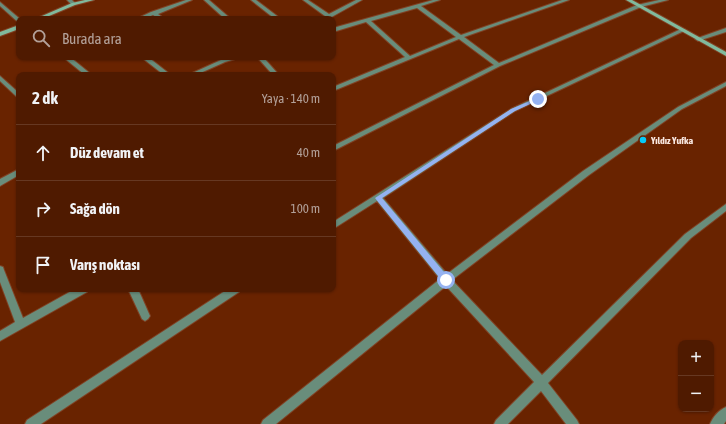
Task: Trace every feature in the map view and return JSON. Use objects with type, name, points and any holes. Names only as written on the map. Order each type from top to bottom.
[{"type":"main road","points":[[45,16],[74,4],[92,0]]},
{"type":"main road","points":[[628,0],[726,54]]},
{"type":"main road","points":[[0,34],[16,27]]},
{"type":"street","points":[[69,0],[74,4]]},
{"type":"street","points":[[146,16],[190,0]]},
{"type":"street","points":[[206,0],[225,16]]},
{"type":"street","points":[[253,0],[274,16]]},
{"type":"street","points":[[305,0],[324,16]]},
{"type":"street","points":[[330,16],[360,0]]},
{"type":"street","points":[[336,29],[438,0]]},
{"type":"street","points":[[336,88],[460,37],[567,0]]},
{"type":"street","points":[[336,148],[498,65],[639,6],[666,0]]},
{"type":"street","points":[[1,6],[16,18]]},
{"type":"street","points":[[418,6],[498,65]]},
{"type":"street","points":[[153,13],[158,16]]},
{"type":"street","points":[[368,21],[409,58]]},
{"type":"street","points":[[336,224],[513,110],[683,30]]},
{"type":"street","points":[[698,39],[726,30]]},
{"type":"street","points":[[70,60],[85,72]]},
{"type":"street","points":[[148,60],[164,72]]},
{"type":"street","points":[[198,72],[227,60]]},
{"type":"street","points":[[263,60],[273,72]]},
{"type":"street","points":[[0,78],[16,93]]},
{"type":"street","points":[[267,424],[446,280],[586,173],[680,108],[726,84]]},
{"type":"street","points":[[0,183],[16,174]]},
{"type":"street","points":[[378,198],[446,280],[541,382],[573,424]]},
{"type":"street","points":[[500,424],[688,236],[726,207]]},
{"type":"street","points":[[0,270],[21,324]]},
{"type":"street","points":[[0,336],[79,292]]},
{"type":"street","points":[[134,292],[145,316]]},
{"type":"street","points":[[31,424],[231,292]]},
{"type":"street","points":[[716,424],[726,413]]},
{"type":"place","name":"Yıldız Yufka","points":[[643,140]]},
{"type":"route","points":[[446,280],[378,198],[513,110],[538,99]]}]
